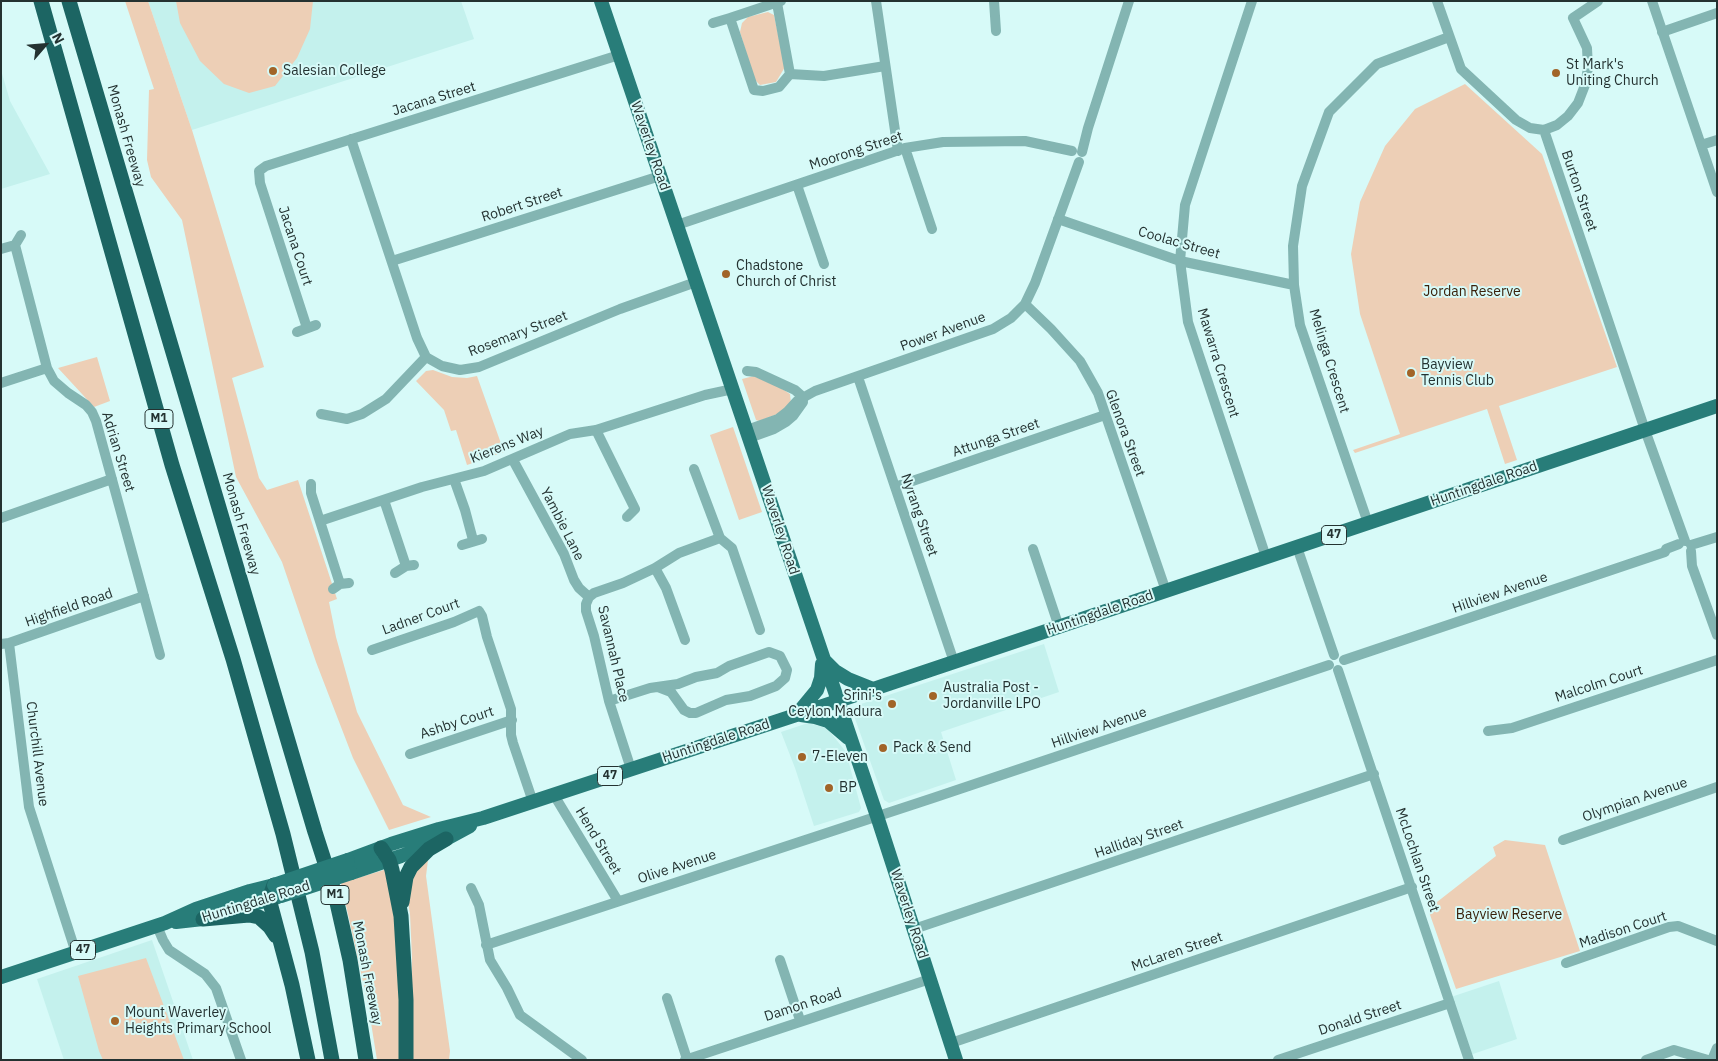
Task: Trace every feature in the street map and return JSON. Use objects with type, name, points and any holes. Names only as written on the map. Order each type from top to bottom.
[{"type":"highway","name":"M1","points":[[41,1],[172,465],[232,659],[283,834],[312,952],[332,1060]]},
{"type":"highway","name":"Monash Freeway","points":[[69,1],[335,894],[350,960],[366,1060]]},
{"type":"highway","points":[[406,1060],[406,1000],[401,916],[403,892],[406,877],[411,867],[429,849],[446,838]]},
{"type":"highway","points":[[385,854],[394,882],[401,916]]},
{"type":"highway","points":[[273,894],[282,946],[308,1060]]},
{"type":"highway","points":[[203,919],[249,915],[259,917],[270,927],[282,946]]},
{"type":"main road","name":"Waverley Road","points":[[601,1],[877,816],[956,1060]]},
{"type":"main road","name":"Huntingdale Road","points":[[385,854],[439,829],[483,818],[796,715],[1717,406]]},
{"type":"main road","points":[[823,658],[835,671],[873,689]]},
{"type":"main road","points":[[796,715],[817,690],[821,678],[823,658]]},
{"type":"main road","points":[[796,715],[815,717],[828,721],[850,740]]},
{"type":"main road","name":"Huntingdale Road","points":[[161,924],[203,919],[349,866],[385,854],[446,838],[483,818]]},
{"type":"main road","name":"Huntingdale Road","points":[[1,977],[161,924],[196,909],[254,889],[273,894]]},
{"type":"street","points":[[876,1],[885,66],[902,150],[932,229]]},
{"type":"street","points":[[994,1],[996,31]]},
{"type":"street","name":"Power Avenue","points":[[748,434],[778,419],[788,412],[797,400],[815,391],[993,330],[1011,318],[1025,304],[1035,283],[1058,219],[1075,155],[1088,128],[1129,1]]},
{"type":"street","name":"Mawarra Crescent","points":[[1252,1],[1185,205],[1180,261],[1188,322],[1266,557]]},
{"type":"street","points":[[1437,1],[1461,69],[1516,120],[1530,128],[1544,130],[1557,126],[1578,103],[1587,76],[1587,48],[1573,18],[1598,1]]},
{"type":"street","points":[[1652,1],[1717,192]]},
{"type":"street","points":[[713,23],[779,2],[790,74],[779,87],[763,91],[754,90],[730,18]]},
{"type":"street","points":[[1662,32],[1717,13]]},
{"type":"street","name":"Melinga Crescent","points":[[1368,523],[1300,325],[1294,285],[1293,246],[1302,186],[1329,112],[1377,64],[1449,37]]},
{"type":"street","name":"Jacana Street","points":[[259,171],[266,166],[620,55]]},
{"type":"street","points":[[790,74],[824,76],[885,66]]},
{"type":"street","name":"Burton Street","points":[[1544,130],[1678,524],[1677,526],[1717,635]]},
{"type":"street","points":[[321,414],[347,419],[369,410],[386,399],[426,357],[417,338],[351,139]]},
{"type":"street","points":[[1701,145],[1717,140]]},
{"type":"street","name":"Moorong Street","points":[[677,225],[902,150],[944,142],[1025,141],[1075,155]]},
{"type":"street","name":"Jacana Court","points":[[259,171],[258,177],[307,328]]},
{"type":"street","name":"Robert Street","points":[[392,261],[660,176]]},
{"type":"street","points":[[797,185],[824,264]]},
{"type":"street","name":"Coolac Street","points":[[1058,219],[1180,261],[1294,285]]},
{"type":"street","points":[[1,249],[15,245],[21,235]]},
{"type":"street","name":"Adrian Street","points":[[15,245],[47,368],[54,381],[86,405],[92,412],[160,655]]},
{"type":"street","name":"Rosemary Street","points":[[426,357],[442,366],[460,370],[478,367],[620,309],[696,282]]},
{"type":"street","name":"Glenora Street","points":[[1025,304],[1080,361],[1098,393],[1166,591]]},
{"type":"street","points":[[1,383],[47,368]]},
{"type":"street","points":[[747,371],[756,372],[794,390],[804,398]]},
{"type":"street","name":"Nyrang Street","points":[[858,377],[954,662]]},
{"type":"street","name":"Kierens Way","points":[[320,521],[422,487],[484,471],[570,434],[596,430],[705,395],[718,388],[732,387]]},
{"type":"street","name":"Attunga Street","points":[[895,487],[1105,415]]},
{"type":"street","points":[[596,430],[635,509],[627,517]]},
{"type":"street","name":"Yambie Lane","points":[[512,460],[564,554],[574,580],[589,597]]},
{"type":"street","points":[[694,468],[720,538],[732,548],[761,629]]},
{"type":"street","points":[[1,518],[112,479]]},
{"type":"street","points":[[454,479],[478,540],[462,545]]},
{"type":"street","points":[[312,484],[311,493],[340,585]]},
{"type":"street","points":[[384,500],[410,566],[395,573]]},
{"type":"street","name":"Savannah Place","points":[[631,769],[609,701],[594,636],[586,611],[586,604],[589,597],[594,593],[624,584],[655,568],[679,552],[720,538]]},
{"type":"street","name":"Hillview Avenue","points":[[1344,660],[1665,552],[1668,553],[1712,539]]},
{"type":"street","points":[[1297,546],[1334,655]]},
{"type":"street","points":[[1033,549],[1059,626]]},
{"type":"street","points":[[655,568],[666,588],[685,640]]},
{"type":"street","name":"Highfield Road","points":[[5,643],[144,596]]},
{"type":"street","name":"Ladner Court","points":[[372,650],[454,622],[479,611],[482,616],[486,637],[512,709],[512,720]]},
{"type":"street","name":"Churchill Avenue","points":[[5,643],[29,807],[76,953]]},
{"type":"street","points":[[609,701],[658,687],[678,684],[717,672],[769,652],[780,656],[787,670],[785,678],[776,686],[750,696],[726,700],[690,713],[684,710],[671,692],[658,687]]},
{"type":"street","points":[[1334,655],[1339,655],[1344,660],[1343,665],[1334,667],[1329,660],[1334,655]]},
{"type":"street","name":"Malcolm Court","points":[[1488,731],[1512,728],[1717,660]]},
{"type":"street","name":"Hillview Avenue","points":[[877,816],[1334,667]]},
{"type":"street","name":"McLochlan Street","points":[[1334,667],[1374,774],[1469,1060]]},
{"type":"street","points":[[512,720],[511,735],[513,743],[533,802]]},
{"type":"street","name":"Ashby Court","points":[[410,754],[512,720]]},
{"type":"street","name":"Halliday Street","points":[[914,929],[1374,774]]},
{"type":"street","name":"Olympian Avenue","points":[[1563,840],[1717,787]]},
{"type":"street","name":"Hend Street","points":[[554,795],[618,901]]},
{"type":"street","name":"Olive Avenue","points":[[486,945],[877,816]]},
{"type":"street","name":"McLaren Street","points":[[951,1043],[1412,887]]},
{"type":"street","points":[[471,888],[479,905],[490,960],[507,988],[520,1015],[582,1060]]},
{"type":"street","points":[[161,924],[163,940],[169,950],[205,974],[216,988],[241,1060]]},
{"type":"street","name":"Madison Court","points":[[1566,963],[1669,927],[1678,926],[1717,941]]},
{"type":"street","points":[[780,960],[800,1020]]},
{"type":"street","name":"Damon Road","points":[[686,1059],[800,1020],[930,979]]},
{"type":"street","points":[[667,998],[686,1059]]},
{"type":"street","name":"Donald Street","points":[[1278,1060],[1450,1002]]},
{"type":"street","points":[[1712,1060],[1717,1048]]},
{"type":"street","points":[[1646,1060],[1674,1050],[1708,1060]]},
{"type":"shaded area","name":"Salesian College","points":[[148,1],[461,1],[474,39],[192,130]]},
{"type":"shaded area","points":[[1,70],[10,101],[50,174],[1,189]]},
{"type":"shaded area","points":[[1044,644],[1059,692],[941,732],[956,780],[889,803],[884,800],[853,713],[858,705]]},
{"type":"shaded area","name":"BP","points":[[808,723],[827,728],[846,752],[861,808],[859,812],[814,826],[781,732]]},
{"type":"shaded area","name":"Mount Waverley Heights Primary School","points":[[152,940],[193,1060],[64,1060],[37,979]]},
{"type":"shaded area","points":[[1499,981],[1517,1039],[1470,1055],[1451,997]]},
{"type":"green space","points":[[125,1],[148,1],[192,130],[264,367],[232,378],[259,478],[267,490],[298,480],[337,599],[329,602],[336,637],[357,712],[403,805],[431,817],[389,830],[353,758],[316,662],[282,562],[236,477],[182,220],[151,177],[147,160],[149,90],[154,89]]},
{"type":"green space","points":[[176,1],[313,1],[310,29],[297,58],[275,86],[249,93],[224,84],[200,61],[180,23]]},
{"type":"green space","points":[[768,12],[774,15],[785,67],[776,82],[760,85],[754,79],[740,32],[742,23],[748,17]]},
{"type":"green space","name":"Jordan Reserve","points":[[1465,84],[1542,154],[1617,367],[1499,406],[1517,460],[1505,464],[1487,409],[1355,453],[1353,450],[1400,434],[1360,314],[1351,254],[1360,202],[1385,146],[1415,109]]},
{"type":"green space","points":[[97,357],[110,401],[94,407],[58,368]]},
{"type":"green space","points":[[433,370],[452,377],[467,378],[477,376],[504,452],[467,465],[456,430],[451,431],[444,410],[416,381],[426,371]]},
{"type":"green space","points":[[754,376],[790,394],[791,403],[783,412],[759,421],[756,420],[742,379]]},
{"type":"green space","points":[[733,427],[762,512],[739,520],[710,435]]},
{"type":"green space","name":"Bayview Reserve","points":[[1505,840],[1545,845],[1580,951],[1456,989],[1428,909],[1496,856],[1493,847]]},
{"type":"green space","points":[[428,860],[426,876],[450,1051],[449,1060],[410,1060],[412,957],[410,914],[406,890],[411,872]]},
{"type":"green space","points":[[387,869],[398,934],[401,1060],[377,1060],[368,1004],[341,883]]},
{"type":"green space","points":[[146,958],[184,1060],[103,1060],[78,976]]},
{"type":"place","name":"Salesian College","points":[[273,71]]},
{"type":"place","name":"St Mark's Uniting Church","points":[[1556,73]]},
{"type":"place","name":"Chadstone Church of Christ","points":[[726,274]]},
{"type":"place","name":"Bayview Tennis Club","points":[[1411,373]]},
{"type":"place","name":"Australia Post - Jordanville LPO","points":[[933,696]]},
{"type":"place","name":"Srini's Ceylon Madura","points":[[892,704]]},
{"type":"place","name":"Pack & Send","points":[[883,748]]},
{"type":"place","name":"7-Eleven","points":[[802,757]]},
{"type":"place","name":"BP","points":[[829,788]]},
{"type":"place","name":"Mount Waverley Heights Primary School","points":[[115,1021]]}]
